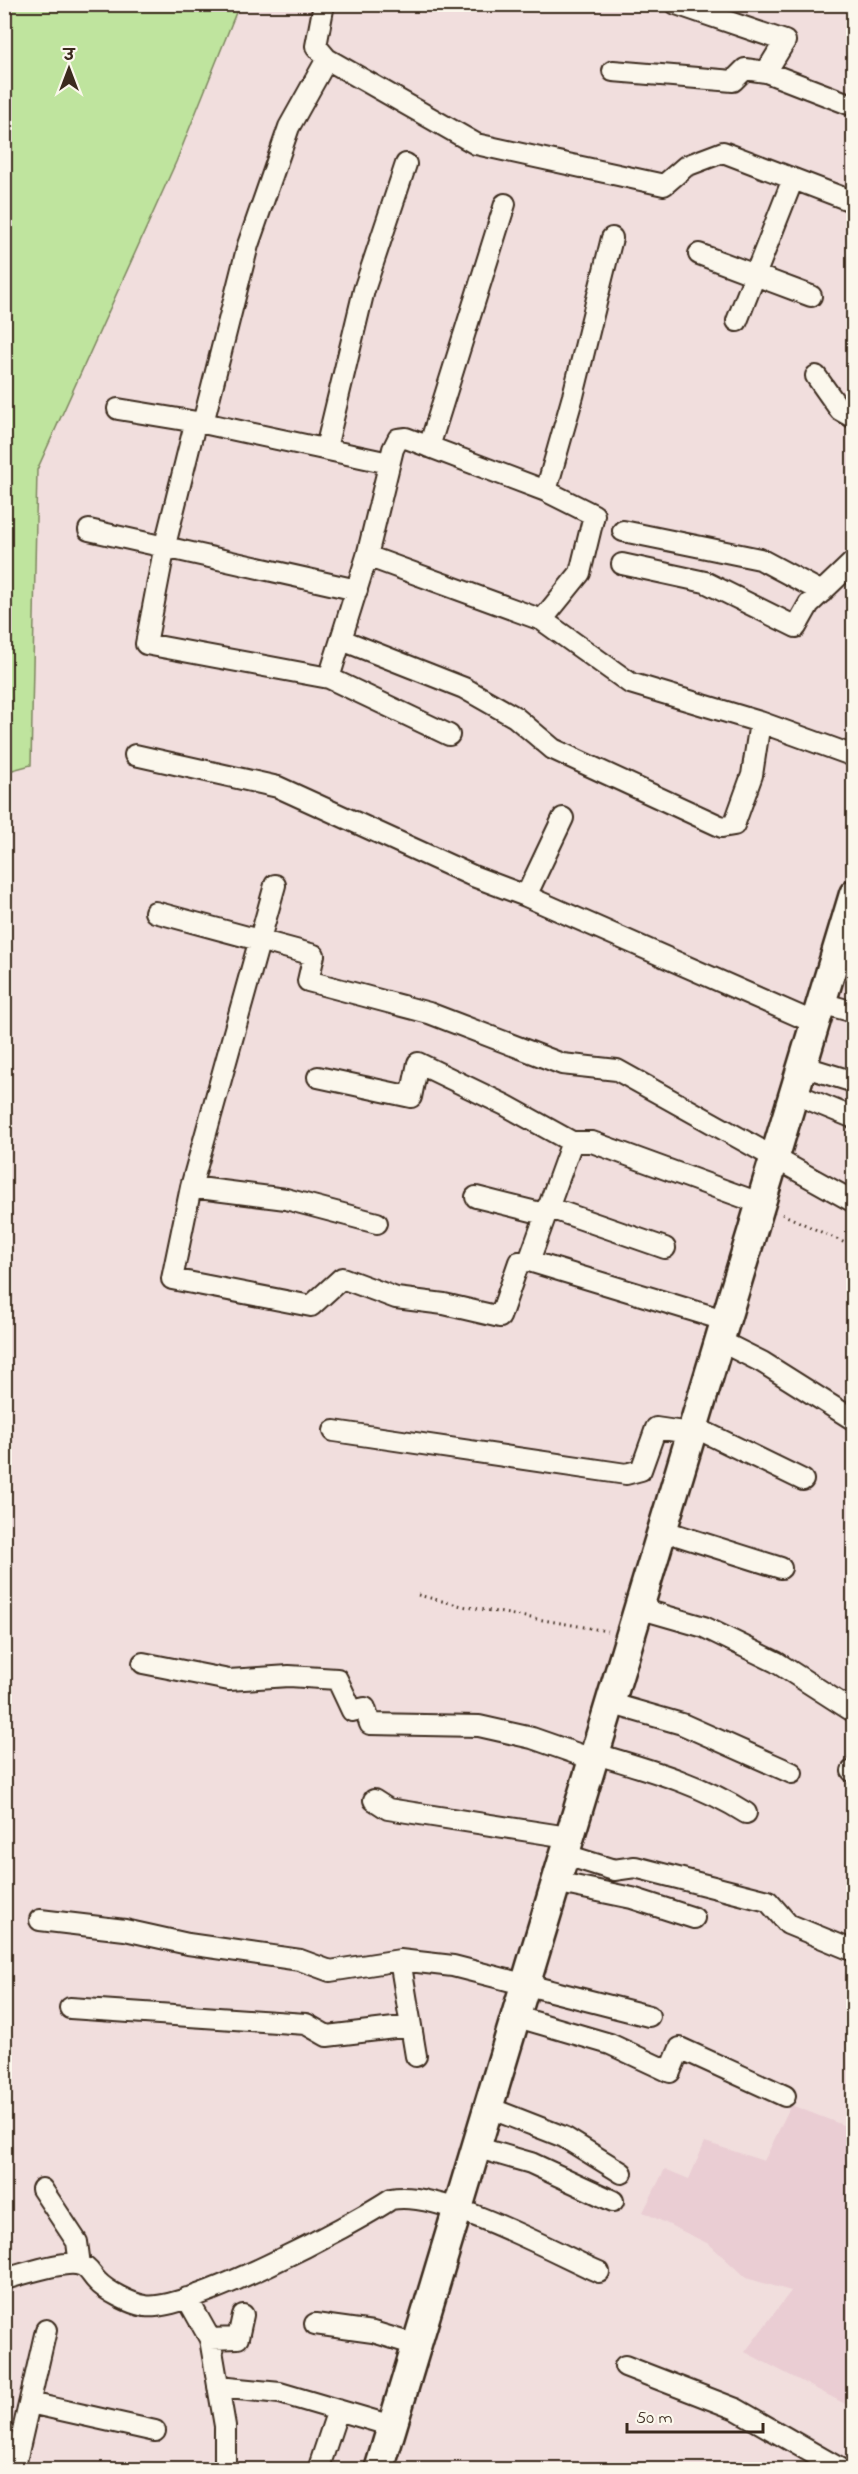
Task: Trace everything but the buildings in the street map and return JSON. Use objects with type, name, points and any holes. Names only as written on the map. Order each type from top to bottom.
[{"type":"main road","points":[[380,2469],[759,1203],[851,908]]},
{"type":"street","points":[[324,4],[316,46],[327,59],[476,144],[664,185],[686,166],[723,152],[854,202]]},
{"type":"street","points":[[676,4],[784,41],[766,72]]},
{"type":"street","points":[[327,59],[289,127],[252,235],[165,545],[146,644],[329,678],[449,735]]},
{"type":"street","points":[[613,71],[733,81],[745,69],[766,72],[854,106]]},
{"type":"street","points":[[326,448],[364,290],[406,164]]},
{"type":"street","points":[[737,321],[792,179]]},
{"type":"street","points":[[429,447],[505,204]]},
{"type":"street","points":[[546,491],[573,396],[612,238]]},
{"type":"street","points":[[699,254],[811,296]]},
{"type":"street","points":[[816,376],[840,410],[854,418]]},
{"type":"street","points":[[118,409],[326,448],[389,463]]},
{"type":"street","points":[[329,678],[367,556],[389,463],[398,439],[406,438],[546,491],[594,515],[580,573],[542,620]]},
{"type":"street","points":[[89,530],[165,545],[357,590]]},
{"type":"street","points":[[623,531],[760,559],[822,592]]},
{"type":"street","points":[[367,556],[542,620],[630,683],[760,722],[854,756]]},
{"type":"street","points":[[622,564],[705,582],[796,627],[809,604],[854,561]]},
{"type":"street","points":[[342,640],[464,688],[514,717],[553,749],[722,827],[734,825],[752,775],[760,722]]},
{"type":"street","points":[[135,755],[278,788],[473,876],[818,1013],[854,1012]]},
{"type":"street","points":[[526,896],[563,818]]},
{"type":"street","points":[[275,885],[191,1187],[172,1279],[311,1306],[342,1278],[396,1298],[444,1304],[500,1317],[519,1262],[529,1261],[721,1330],[762,1362],[854,1420]]},
{"type":"street","points":[[155,912],[314,955],[308,981],[435,1015],[562,1064],[616,1070],[854,1202]]},
{"type":"street","points":[[318,1077],[411,1097],[418,1063],[505,1105],[572,1143],[592,1142],[759,1203]]},
{"type":"street","points":[[797,1079],[854,1082]]},
{"type":"street","points":[[797,1079],[854,1118]]},
{"type":"street","points":[[529,1261],[572,1143]]},
{"type":"street","points":[[191,1187],[286,1199],[377,1223]]},
{"type":"street","points":[[476,1197],[546,1210],[665,1248]]},
{"type":"street","points":[[334,1431],[626,1474],[641,1470],[656,1428],[691,1429],[803,1480]]},
{"type":"street","points":[[661,1530],[781,1568]]},
{"type":"street","points":[[634,1621],[715,1632],[776,1662],[854,1712]]},
{"type":"street","points":[[143,1663],[229,1680],[288,1676],[337,1679],[352,1711],[365,1708],[370,1724],[479,1726],[532,1738],[662,1774],[719,1796],[746,1813]]},
{"type":"street","points":[[609,1703],[682,1724],[792,1773]]},
{"type":"street","points":[[374,1800],[388,1809],[565,1846],[614,1870],[635,1866],[768,1901],[788,1924],[854,1951]]},
{"type":"street","points":[[555,1882],[632,1898],[694,1918]]},
{"type":"street","points":[[40,1920],[125,1930],[188,1944],[300,1960],[330,1971],[400,1960],[453,1966],[649,2016]]},
{"type":"street","points":[[400,1960],[416,2056]]},
{"type":"street","points":[[70,2008],[306,2024],[327,2036],[411,2026]]},
{"type":"street","points":[[514,2016],[610,2044],[670,2072],[680,2048],[785,2096]]},
{"type":"street","points":[[487,2107],[564,2137],[622,2173]]},
{"type":"street","points":[[475,2147],[531,2163],[613,2201]]},
{"type":"street","points":[[42,2189],[76,2242],[81,2265]]},
{"type":"street","points":[[4,2279],[57,2266],[81,2265],[91,2272],[97,2281],[144,2306],[156,2307],[215,2291],[391,2199],[403,2196],[456,2210],[599,2272]]},
{"type":"street","points":[[187,2298],[210,2339],[225,2426],[225,2469]]},
{"type":"street","points":[[210,2339],[238,2338],[243,2315]]},
{"type":"street","points":[[315,2324],[373,2332],[416,2345]]},
{"type":"street","points":[[14,2469],[46,2330]]},
{"type":"street","points":[[624,2366],[736,2409],[842,2469]]},
{"type":"street","points":[[218,2387],[280,2393],[392,2426]]},
{"type":"street","points":[[30,2403],[155,2431]]},
{"type":"street","points":[[318,2469],[338,2410]]},
{"type":"path","points":[[759,1203],[854,1247]]},
{"type":"path","points":[[418,1595],[549,1622],[634,1621]]},
{"type":"shaded area","points":[[791,2105],[853,2129],[853,2408],[745,2352],[791,2291],[746,2278],[709,2244],[643,2212],[665,2169],[689,2179],[705,2142],[764,2161]]},
{"type":"green space","points":[[5,4],[239,5],[176,162],[37,470],[31,765],[5,772]]}]
